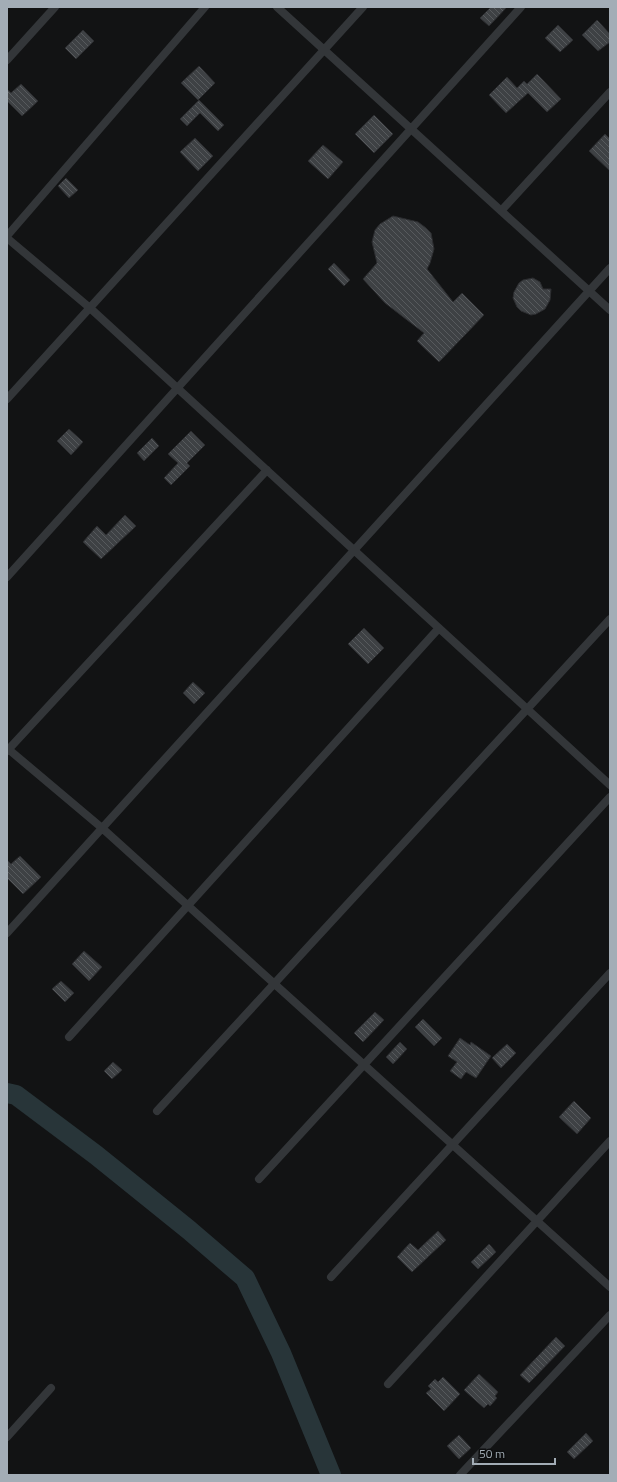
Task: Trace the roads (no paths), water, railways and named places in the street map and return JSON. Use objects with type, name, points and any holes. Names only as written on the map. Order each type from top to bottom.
[{"type":"street","points":[[7,60],[55,7]]},
{"type":"street","points":[[205,7],[7,237],[90,308],[610,785]]},
{"type":"street","points":[[276,7],[610,310]]},
{"type":"street","points":[[7,399],[363,7]]},
{"type":"street","points":[[7,577],[521,7]]},
{"type":"street","points":[[501,211],[610,92]]},
{"type":"street","points":[[7,933],[610,268]]},
{"type":"street","points":[[267,470],[8,750],[102,828],[610,1287]]},
{"type":"street","points":[[158,1111],[610,619]]},
{"type":"street","points":[[69,1037],[439,628]]},
{"type":"street","points":[[259,1178],[610,796]]},
{"type":"street","points":[[331,1277],[610,973]]},
{"type":"street","points":[[388,1384],[610,1141]]},
{"type":"street","points":[[460,1475],[610,1315]]},
{"type":"street","points":[[7,1437],[51,1388]]},
{"type":"waterway","points":[[7,1093],[16,1095],[96,1155],[189,1230],[245,1278],[281,1353],[331,1475]]}]
